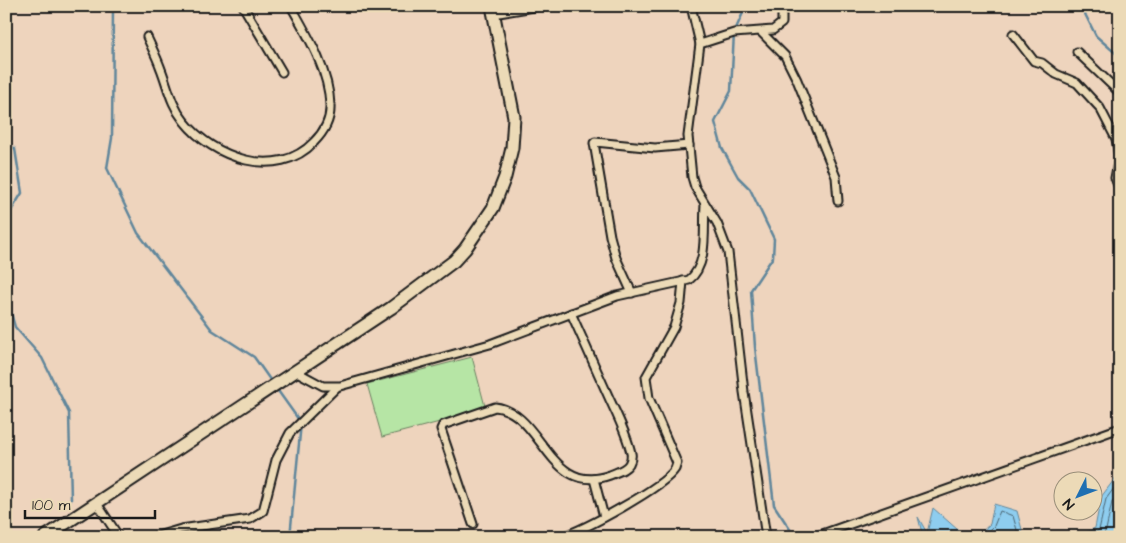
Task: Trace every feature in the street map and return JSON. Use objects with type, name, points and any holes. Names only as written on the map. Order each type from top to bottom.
[{"type":"main road","points":[[45,537],[297,372],[391,308],[454,261],[476,235],[493,208],[505,177],[512,148],[514,117],[493,10]]},
{"type":"street","points":[[243,6],[282,72]]},
{"type":"street","points":[[147,38],[161,68],[173,104],[184,121],[200,137],[218,150],[242,160],[268,164],[293,157],[309,148],[321,136],[328,123],[330,106],[327,84],[313,48],[291,6]]},
{"type":"street","points":[[493,10],[540,6]]},
{"type":"street","points":[[691,6],[700,44],[688,136],[689,145],[695,187],[717,223],[728,252],[744,392],[766,537]]},
{"type":"street","points":[[700,44],[734,33],[772,30],[782,23],[782,6]]},
{"type":"street","points":[[761,32],[785,56],[797,80],[836,177],[838,201]]},
{"type":"street","points":[[1013,34],[1034,60],[1042,63],[1056,74],[1077,83],[1100,108],[1116,138],[1119,156],[1116,178],[1120,190]]},
{"type":"street","points":[[1077,52],[1120,93]]},
{"type":"street","points":[[632,293],[616,258],[610,236],[594,143],[655,148],[689,145]]},
{"type":"street","points":[[297,372],[323,386],[337,386],[490,344],[632,293],[683,281],[695,275],[702,264],[705,205]]},
{"type":"street","points":[[562,537],[636,500],[675,469],[677,463],[649,398],[646,377],[674,327],[681,303],[683,281]]},
{"type":"street","points":[[473,524],[441,429],[443,425],[495,407],[506,410],[524,423],[544,445],[559,466],[569,474],[594,479],[624,469],[631,461],[632,455],[625,432],[572,313]]},
{"type":"street","points":[[154,537],[181,530],[250,519],[263,511],[276,460],[290,433],[337,386]]},
{"type":"street","points":[[814,537],[1120,428]]},
{"type":"street","points":[[594,479],[604,517]]},
{"type":"street","points":[[96,502],[119,537]]},
{"type":"green space","points":[[472,357],[486,410],[382,437],[367,384]]},
{"type":"water","points":[[1120,472],[1120,537],[1077,537],[1095,528],[1097,520],[1104,520],[1104,493]]},
{"type":"water","points":[[994,504],[1017,511],[1024,537],[976,537],[990,524]]},
{"type":"water","points":[[933,508],[966,537],[923,537],[918,517],[927,533]]},
{"type":"waterway","points":[[113,6],[112,138],[107,168],[138,233],[212,330],[254,357],[273,384]]},
{"type":"waterway","points":[[746,6],[734,33],[731,91],[715,122],[722,148],[738,177],[750,189],[774,239],[773,257],[751,290],[755,347],[774,505],[795,537]]},
{"type":"waterway","points":[[1086,6],[1084,12],[1096,36],[1120,57]]},
{"type":"waterway","points":[[6,141],[15,149],[22,193],[6,219]]},
{"type":"waterway","points":[[6,256],[9,273],[7,299],[15,327],[42,358],[69,413],[71,500]]},
{"type":"waterway","points":[[276,388],[301,423],[290,537]]}]
